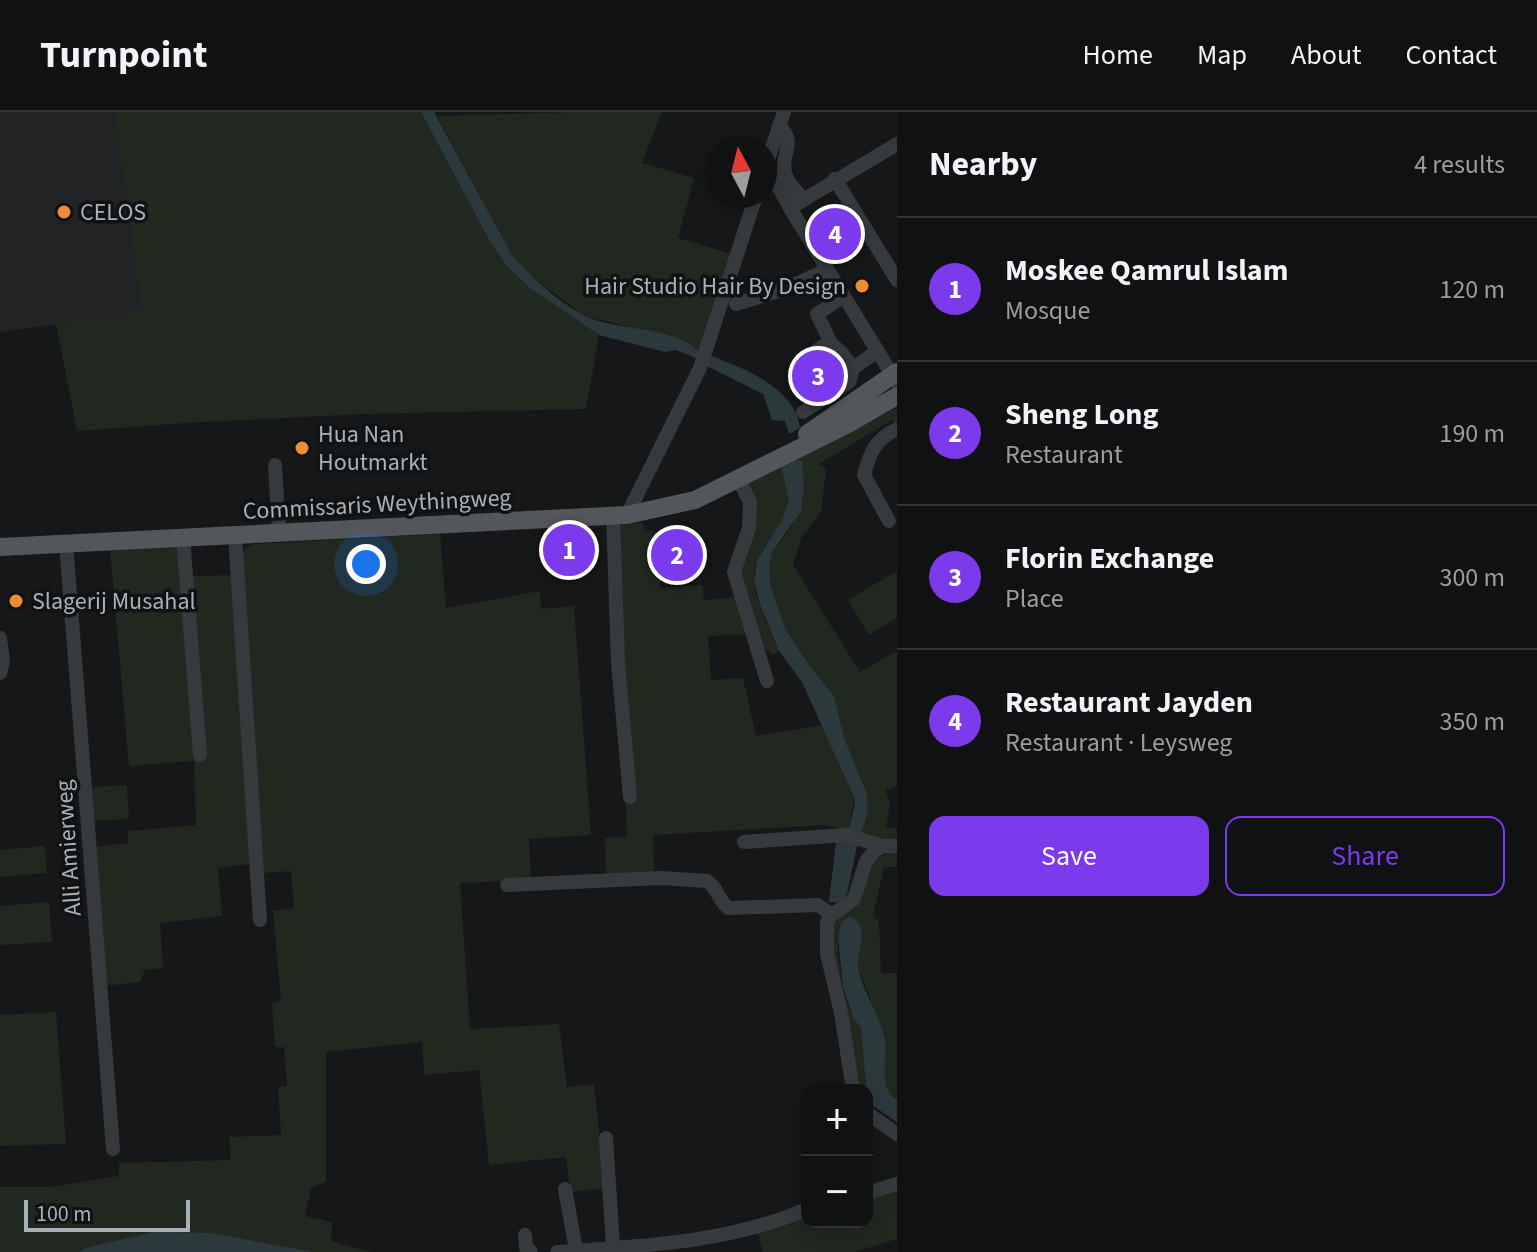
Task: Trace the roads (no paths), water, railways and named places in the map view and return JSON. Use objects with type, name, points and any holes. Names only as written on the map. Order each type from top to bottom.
[{"type":"main road","points":[[743,476],[895,377]]},
{"type":"main road","points":[[743,476],[897,396]]},
{"type":"main road","name":"Commissaris Weythingweg","points":[[0,547],[620,516],[695,500],[743,476]]},
{"type":"street","points":[[782,119],[790,143],[785,158],[785,173],[789,183],[804,200]]},
{"type":"street","points":[[790,208],[897,144]]},
{"type":"street","points":[[835,179],[897,280]]},
{"type":"street","points":[[777,185],[895,377]]},
{"type":"street","points":[[630,797],[618,663],[620,516],[700,368],[752,208]]},
{"type":"street","points":[[736,304],[785,289],[828,269]]},
{"type":"street","points":[[844,296],[817,314],[828,341],[853,368]]},
{"type":"street","points":[[809,356],[828,341]]},
{"type":"street","points":[[803,412],[849,382],[853,368],[878,351]]},
{"type":"street","points":[[889,521],[864,475],[872,448],[887,433],[897,429]]},
{"type":"street","points":[[275,465],[279,533]]},
{"type":"street","points":[[743,476],[750,502],[749,528],[734,572],[767,681]]},
{"type":"street","points":[[235,535],[260,920]]},
{"type":"street","points":[[183,537],[200,755]]},
{"type":"street","name":"Alli Amierweg","points":[[66,543],[113,1149]]},
{"type":"street","points":[[0,638],[3,662],[0,673]]},
{"type":"street","points":[[744,842],[853,836],[890,846]]},
{"type":"street","points":[[852,1084],[841,1013],[827,954],[827,922],[854,899],[866,861],[890,846]]},
{"type":"street","points":[[507,885],[661,878],[707,881],[713,885],[726,908],[818,905],[832,915]]},
{"type":"street","points":[[873,1117],[897,1134]]},
{"type":"street","points":[[606,1138],[613,1246]]},
{"type":"street","points":[[873,1191],[897,1184]]},
{"type":"street","points":[[565,1189],[576,1250]]},
{"type":"street","points":[[557,1252],[704,1239],[765,1226],[801,1211]]},
{"type":"street","points":[[525,1235],[526,1247],[531,1252]]},
{"type":"place","name":"CELOS","points":[[64,212]]},
{"type":"place","name":"Restaurant Jayden","points":[[835,234]]},
{"type":"place","name":"Hair Studio Hair By Design","points":[[862,286]]},
{"type":"place","name":"Florin Exchange","points":[[818,376]]},
{"type":"place","name":"Hua Nan Houtmarkt","points":[[302,448]]},
{"type":"place","name":"Moskee Qamrul Islam","points":[[569,550]]},
{"type":"place","name":"Sheng Long","points":[[677,555]]},
{"type":"place","name":"Slagerij Musahal","points":[[16,601]]}]
